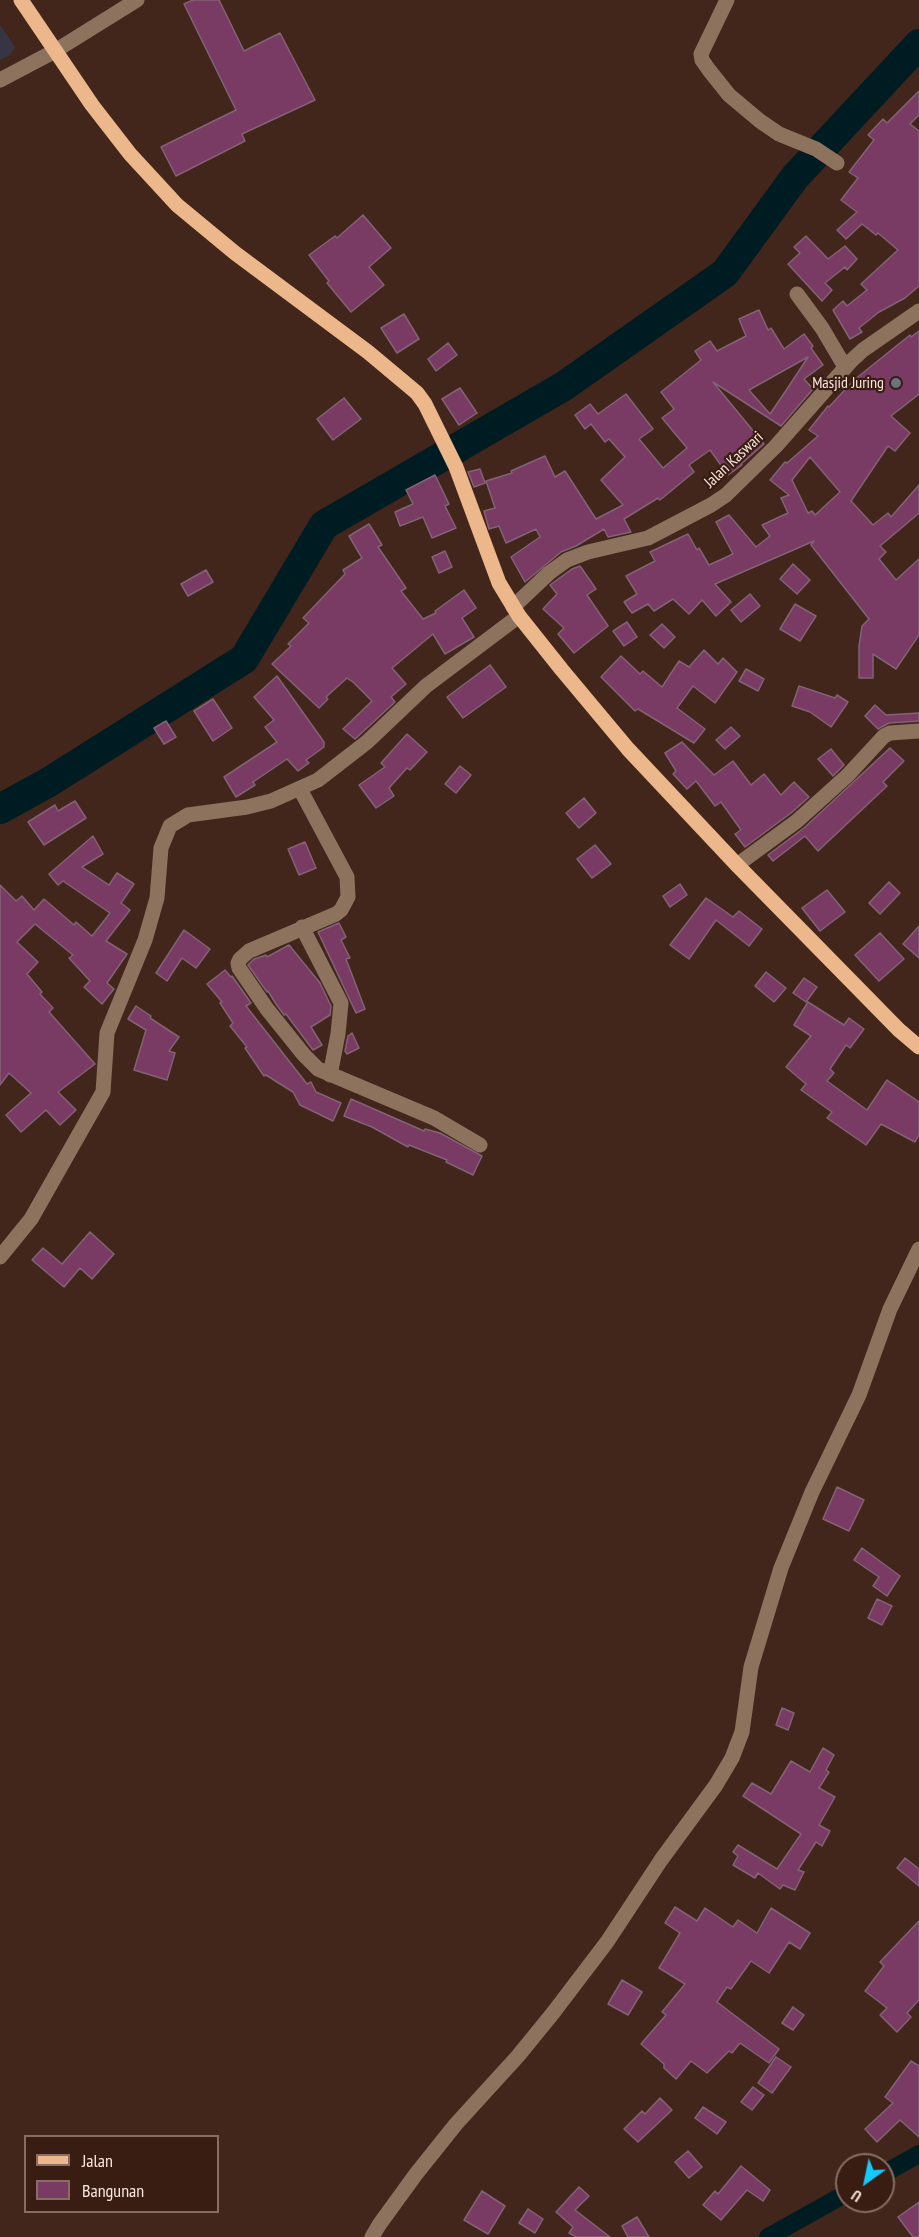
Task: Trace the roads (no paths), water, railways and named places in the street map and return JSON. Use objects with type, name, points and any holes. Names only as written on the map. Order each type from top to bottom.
[{"type":"main road","points":[[21,0],[92,105],[130,154],[177,205],[235,253],[388,368],[417,393],[425,404],[456,467],[499,583],[516,611],[628,749],[737,865],[899,1030],[919,1047]]},
{"type":"street","points":[[0,80],[55,51],[137,0]]},
{"type":"street","points":[[727,0],[701,54],[702,60],[729,95],[744,109],[776,132],[825,156]]},
{"type":"street","points":[[797,294],[822,328],[845,367]]},
{"type":"street","name":"Jalan Kaswari","points":[[0,1257],[31,1219],[103,1092],[107,1033],[145,940],[157,898],[161,848],[167,830],[176,821],[188,815],[271,801],[300,789],[334,769],[367,742],[426,686],[516,611],[549,573],[567,560],[588,552],[648,538],[726,495],[776,446],[845,367],[863,350],[919,311]]},
{"type":"street","points":[[737,865],[797,821],[848,775],[884,736],[890,733],[919,731]]},
{"type":"street","points":[[300,789],[347,877],[348,897],[336,914],[249,951],[240,958],[239,968],[267,1009],[318,1069],[434,1118],[480,1145]]},
{"type":"street","points":[[302,927],[341,1004],[330,1075]]},
{"type":"street","points":[[372,2237],[416,2174],[456,2124],[554,2013],[608,1942],[661,1860],[716,1785],[732,1758],[742,1732],[751,1667],[781,1568],[812,1492],[859,1395],[890,1309],[919,1249]]},
{"type":"waterway","points":[[0,809],[49,782],[244,659],[324,525],[564,386],[725,273],[795,177],[919,44]]},
{"type":"waterway","points":[[895,2167],[919,2154]]},
{"type":"waterway","points":[[768,2237],[835,2200]]},
{"type":"place","name":"Masjid Juring","points":[[896,383]]}]
